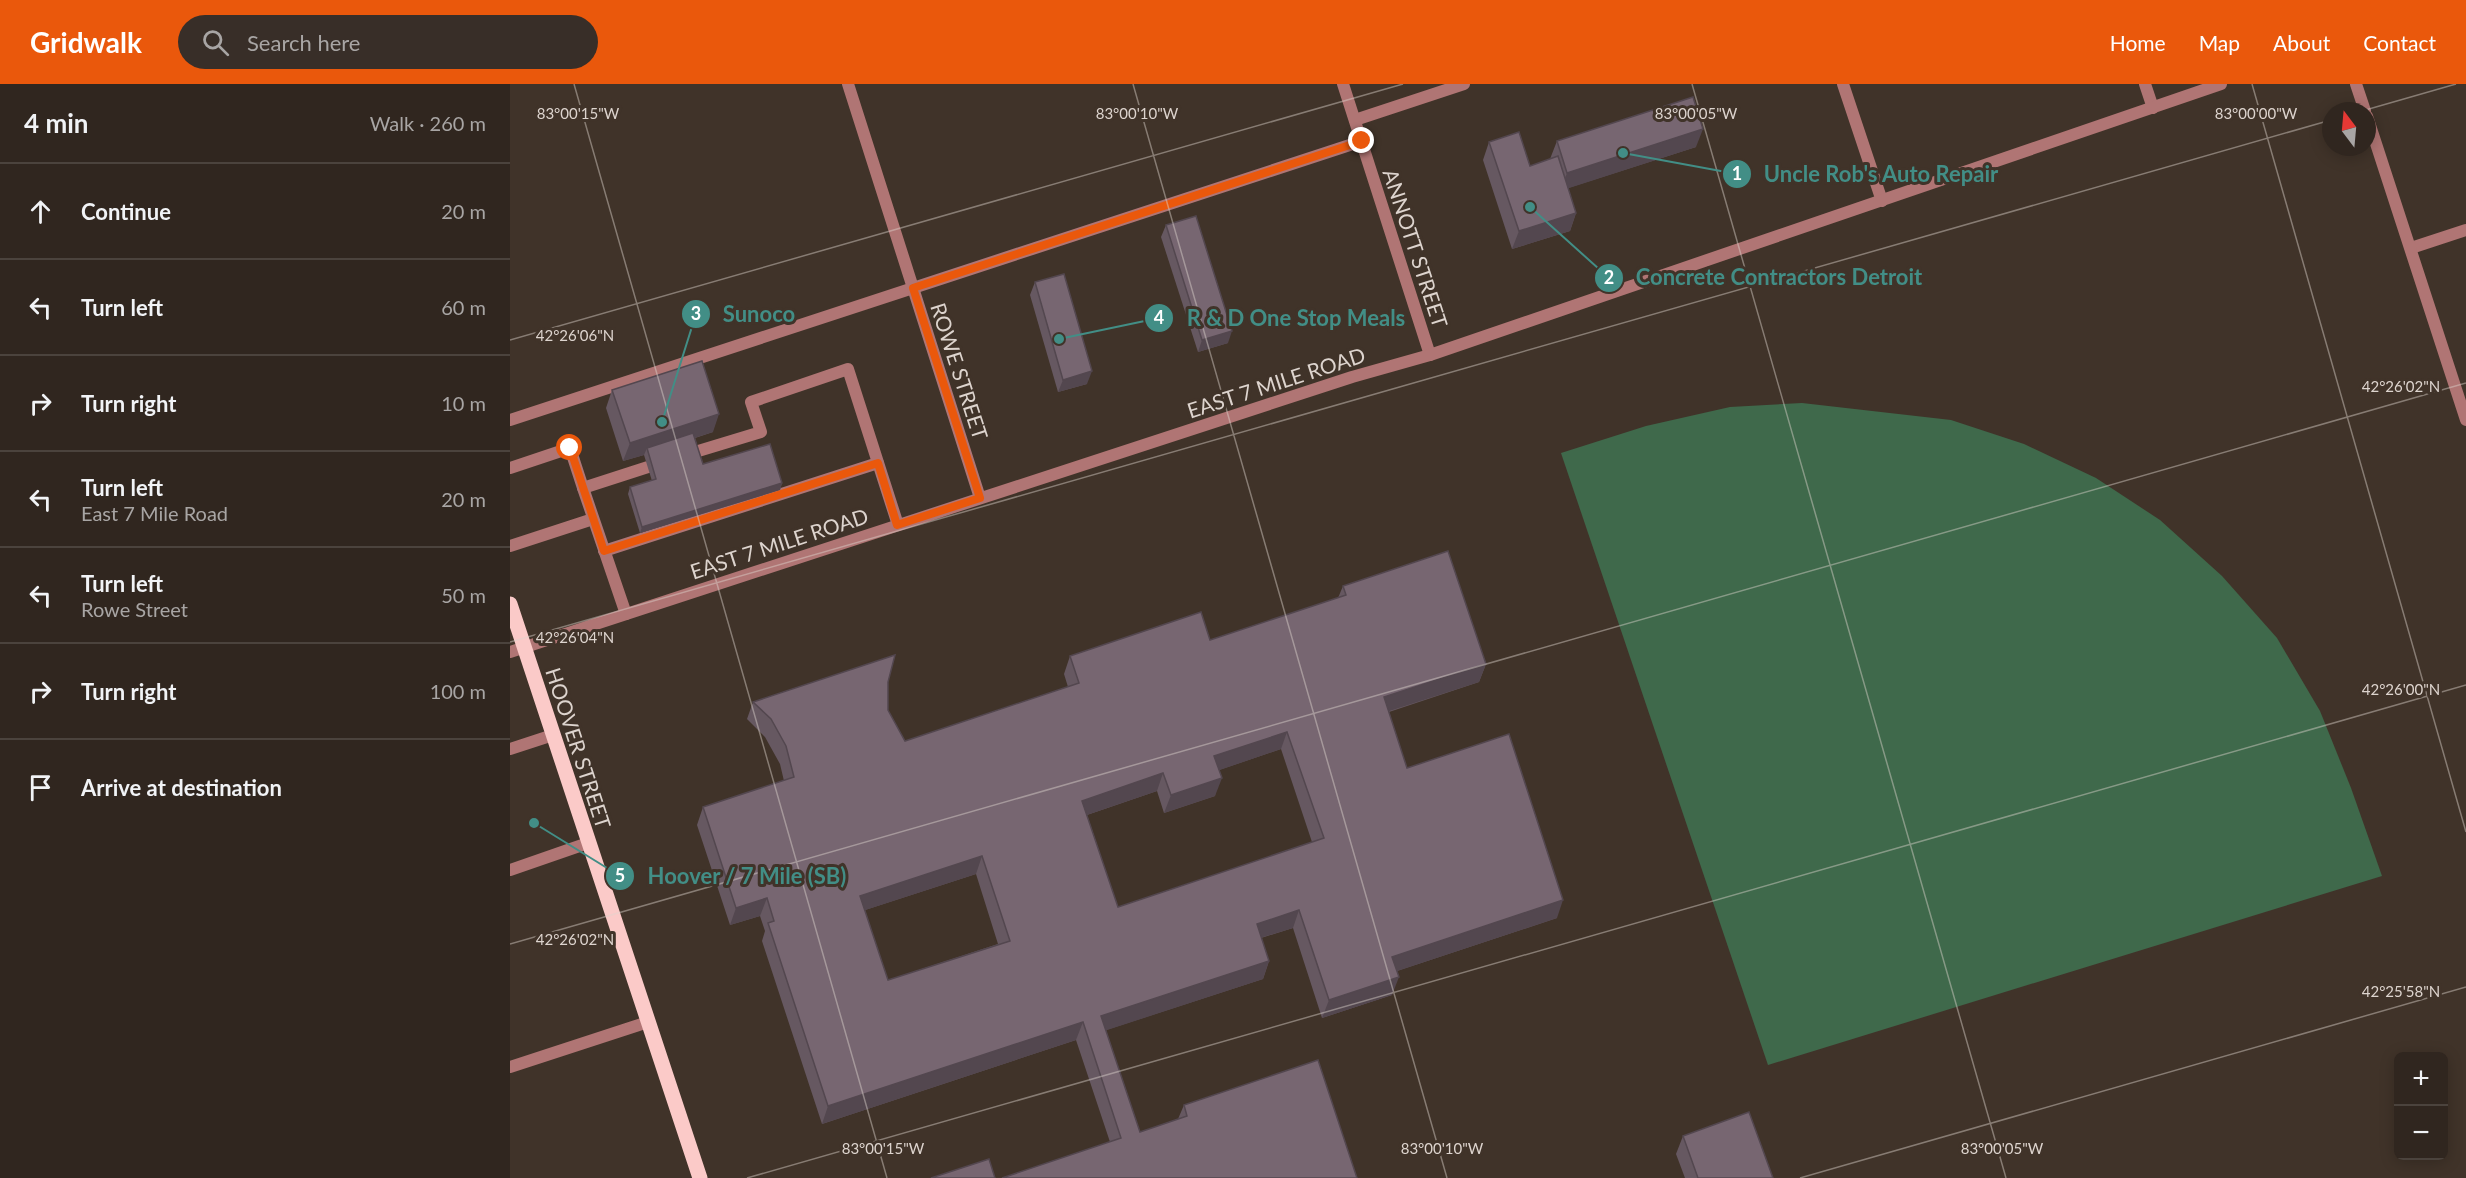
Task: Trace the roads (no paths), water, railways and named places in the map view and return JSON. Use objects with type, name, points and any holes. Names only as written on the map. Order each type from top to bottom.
[{"type":"main road","name":"HOOVER STREET","points":[[510,604],[517,650],[553,735],[700,1178]]},
{"type":"street","name":"ROWE STREET","points":[[848,84],[980,498]]},
{"type":"street","name":"ANNOTT STREET","points":[[1344,84],[1430,355]]},
{"type":"street","points":[[1355,120],[1464,84]]},
{"type":"street","points":[[1844,84],[1882,201]]},
{"type":"street","points":[[2145,84],[2153,108]]},
{"type":"street","name":"EAST 7 MILE ROAD","points":[[517,650],[1352,377],[1430,355],[2221,84]]},
{"type":"street","points":[[2356,84],[2362,102]]},
{"type":"street","points":[[510,420],[1362,141]]},
{"type":"street","points":[[2376,143],[2466,420]]},
{"type":"street","points":[[2411,248],[2466,230]]},
{"type":"street","points":[[695,452],[718,450],[748,441],[760,432],[751,402],[848,369],[897,525]]},
{"type":"street","points":[[510,468],[570,448],[626,614]]},
{"type":"street","points":[[604,551],[650,533],[878,463]]},
{"type":"street","points":[[583,488],[632,477],[648,467]]},
{"type":"street","points":[[510,546],[593,519]]},
{"type":"street","points":[[510,749],[553,735]]},
{"type":"street","points":[[510,870],[588,843]]},
{"type":"street","points":[[510,1067],[648,1022]]},
{"type":"place","name":"Uncle Rob's Auto Repair","points":[[1623,153]]},
{"type":"place","name":"Concrete Contractors Detroit","points":[[1530,207]]},
{"type":"place","name":"R & D One Stop Meals","points":[[1059,339]]},
{"type":"place","name":"Sunoco","points":[[662,422]]},
{"type":"place","name":"Hoover / 7 Mile (SB)","points":[[534,823]]}]
